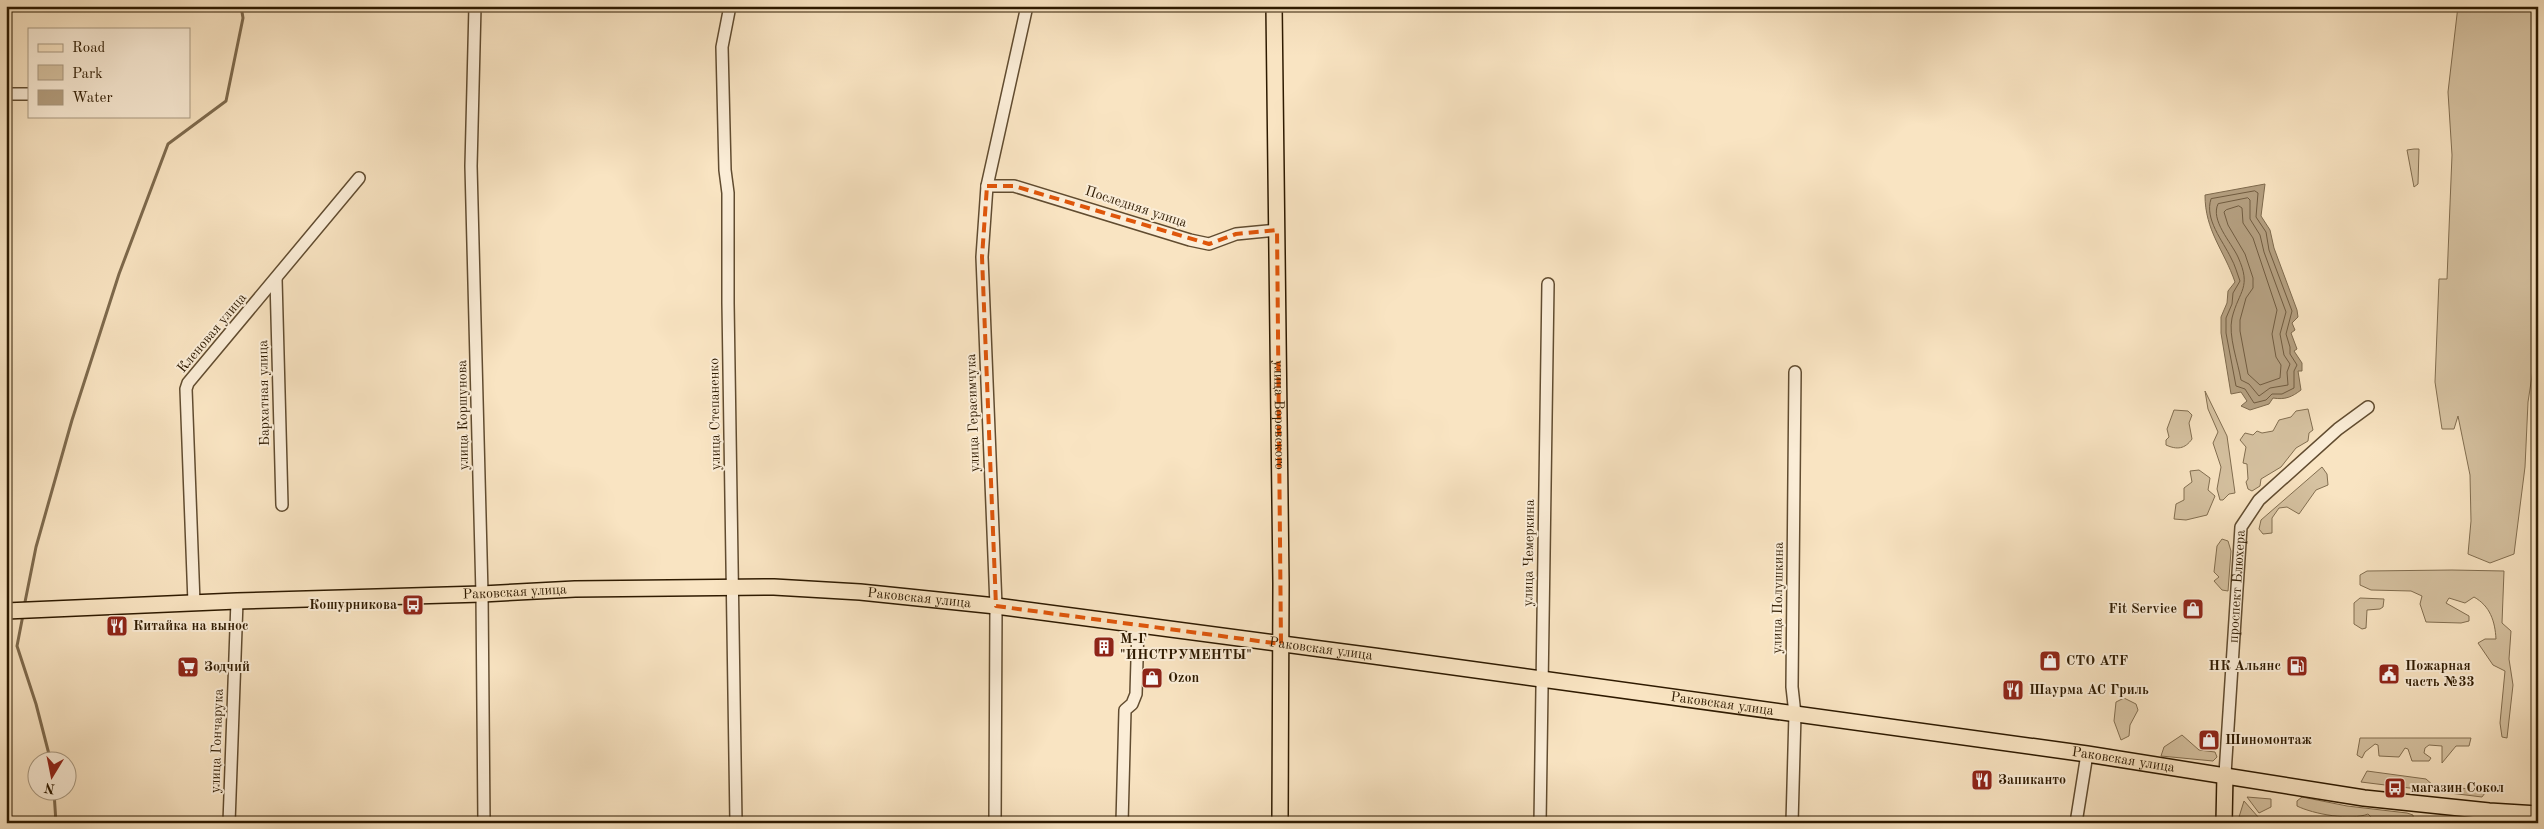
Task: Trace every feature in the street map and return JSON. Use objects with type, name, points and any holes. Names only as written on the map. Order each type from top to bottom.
[{"type":"main road","name":"улица Воровского","points":[[1274,6],[1281,644],[1280,823]]},
{"type":"main road","name":"Раковская улица","points":[[6,611],[575,589],[733,587],[860,592],[996,606],[1795,714],[2225,774],[2408,804],[2538,814]]},
{"type":"main road","name":"проспект Блюхера","points":[[2224,823],[2225,774]]},
{"type":"street","name":"улица Коршунова","points":[[475,6],[471,166],[482,594],[484,823]]},
{"type":"street","name":"улица Степаненко","points":[[730,6],[722,47],[725,170],[728,193],[736,823]]},
{"type":"street","name":"улица Герасимчука","points":[[995,823],[996,606],[982,257],[987,186],[1027,6]]},
{"type":"street","points":[[6,94],[28,94]]},
{"type":"street","name":"Кленовая улица","points":[[194,603],[186,389],[191,378],[359,178]]},
{"type":"street","name":"Последняя улица","points":[[987,186],[1014,186],[1190,240],[1209,244],[1236,234],[1277,230]]},
{"type":"street","name":"Бархатная улица","points":[[276,279],[282,506]]},
{"type":"street","name":"улица Чемеркина","points":[[1540,823],[1548,284]]},
{"type":"street","name":"улица Полушкина","points":[[1792,823],[1795,714],[1792,687],[1795,372]]},
{"type":"street","name":"проспект Блюхера","points":[[2225,774],[2241,527],[2259,500],[2338,429],[2368,406]]},
{"type":"street","name":"улица Гончарука","points":[[229,823],[237,601]]},
{"type":"street","points":[[1122,823],[1125,710],[1132,704],[1136,694],[1138,626]]},
{"type":"street","points":[[2076,823],[2087,754]]},
{"type":"highlighted area","points":[[987,186],[1014,186],[1209,244],[1236,234],[1277,230],[1281,644],[996,606],[982,257]]},
{"type":"green space","points":[[2458,6],[2538,6],[2538,300],[2534,319],[2538,337],[2528,402],[2525,467],[2514,554],[2490,563],[2468,554],[2471,521],[2470,475],[2458,416],[2454,429],[2442,429],[2435,382],[2439,279],[2447,279],[2452,155],[2448,92]]},
{"type":"green space","points":[[2419,149],[2418,184],[2414,187],[2407,150]]},
{"type":"green space","points":[[2205,391],[2227,436],[2235,493],[2229,494],[2223,500],[2220,500],[2217,489],[2221,467],[2213,443],[2218,432],[2208,409]]},
{"type":"green space","points":[[2308,409],[2313,430],[2309,433],[2308,441],[2296,448],[2281,467],[2261,479],[2260,486],[2252,491],[2248,489],[2246,482],[2248,479],[2247,464],[2243,463],[2246,447],[2240,440],[2245,433],[2253,435],[2257,431],[2262,433],[2273,431],[2279,420],[2291,417],[2296,411]]},
{"type":"green space","points":[[2174,410],[2188,411],[2192,415],[2189,423],[2192,439],[2187,445],[2180,448],[2166,445],[2166,440],[2169,437],[2167,429]]},
{"type":"green space","points":[[2322,467],[2327,474],[2328,485],[2316,490],[2299,514],[2287,507],[2279,508],[2272,518],[2272,533],[2263,534],[2259,529],[2261,520]]},
{"type":"green space","points":[[2199,470],[2210,478],[2208,490],[2215,496],[2207,515],[2186,520],[2174,519],[2176,504],[2184,500],[2184,488],[2192,482],[2190,471]]},
{"type":"green space","points":[[2222,539],[2228,541],[2231,551],[2228,591],[2222,590],[2214,581],[2219,577],[2214,572],[2217,546]]},
{"type":"green space","points":[[2367,571],[2504,571],[2502,623],[2511,631],[2509,659],[2513,685],[2507,738],[2502,737],[2500,723],[2505,671],[2493,665],[2478,643],[2485,639],[2496,639],[2493,620],[2488,609],[2474,597],[2465,603],[2449,598],[2446,603],[2469,616],[2469,621],[2461,623],[2426,622],[2420,604],[2422,596],[2411,591],[2371,590],[2360,585],[2360,575]]},
{"type":"green space","points":[[2360,598],[2384,599],[2383,607],[2380,609],[2367,610],[2366,628],[2362,629],[2354,624],[2354,603]]},
{"type":"green space","points":[[2124,698],[2136,704],[2138,710],[2130,725],[2129,736],[2121,740],[2114,721],[2116,702]]},
{"type":"green space","points":[[2182,735],[2199,750],[2215,752],[2217,757],[2213,761],[2161,756],[2164,747]]},
{"type":"green space","points":[[2360,738],[2471,738],[2469,746],[2456,746],[2442,763],[2442,746],[2429,745],[2425,748],[2424,753],[2431,758],[2429,761],[2412,761],[2408,749],[2405,748],[2399,757],[2379,756],[2378,745],[2375,744],[2365,752],[2362,758],[2357,755]]},
{"type":"green space","points":[[2367,771],[2426,779],[2434,786],[2483,790],[2485,793],[2482,797],[2361,782]]},
{"type":"green space","points":[[2247,797],[2271,799],[2271,807],[2259,813]]},
{"type":"green space","points":[[2302,797],[2347,806],[2407,813],[2413,815],[2414,823],[2374,820],[2368,814],[2342,817],[2322,814],[2297,806],[2297,801]]},
{"type":"green space","points":[[2244,801],[2259,818],[2239,817]]},
{"type":"water","points":[[2265,184],[2261,216],[2270,230],[2274,248],[2297,310],[2298,317],[2292,323],[2295,330],[2291,333],[2297,349],[2294,351],[2302,363],[2302,371],[2298,371],[2301,390],[2281,399],[2273,398],[2269,404],[2250,410],[2241,406],[2247,401],[2241,392],[2231,394],[2221,333],[2221,317],[2227,303],[2228,291],[2235,282],[2208,219],[2205,195]]},
{"type":"waterway","points":[[24,607],[36,547],[72,420],[119,274],[168,144],[226,101],[243,18],[241,6]]},
{"type":"waterway","points":[[23,615],[17,646],[36,704],[48,752]]},
{"type":"waterway","points":[[55,802],[56,823]]},
{"type":"place","name":"Кошурникова","points":[[413,605]]},
{"type":"place","name":"Fit Service","points":[[2193,609]]},
{"type":"place","name":"Китайка на вынос","points":[[117,626]]},
{"type":"place","name":"М-Г \"ИНСТРУМЕНТЫ\"","points":[[1104,647]]},
{"type":"place","name":"СТО ATF","points":[[2050,661]]},
{"type":"place","name":"НК Альянс","points":[[2297,666]]},
{"type":"place","name":"Зодчий","points":[[188,667]]},
{"type":"place","name":"Пожарная часть №33","points":[[2389,674]]},
{"type":"place","name":"Ozon","points":[[1152,678]]},
{"type":"place","name":"Шаурма АС Гриль","points":[[2013,690]]},
{"type":"place","name":"Шиномонтаж","points":[[2209,740]]},
{"type":"place","name":"Запиканто","points":[[1982,780]]},
{"type":"place","name":"магазин Сокол","points":[[2395,788]]}]
